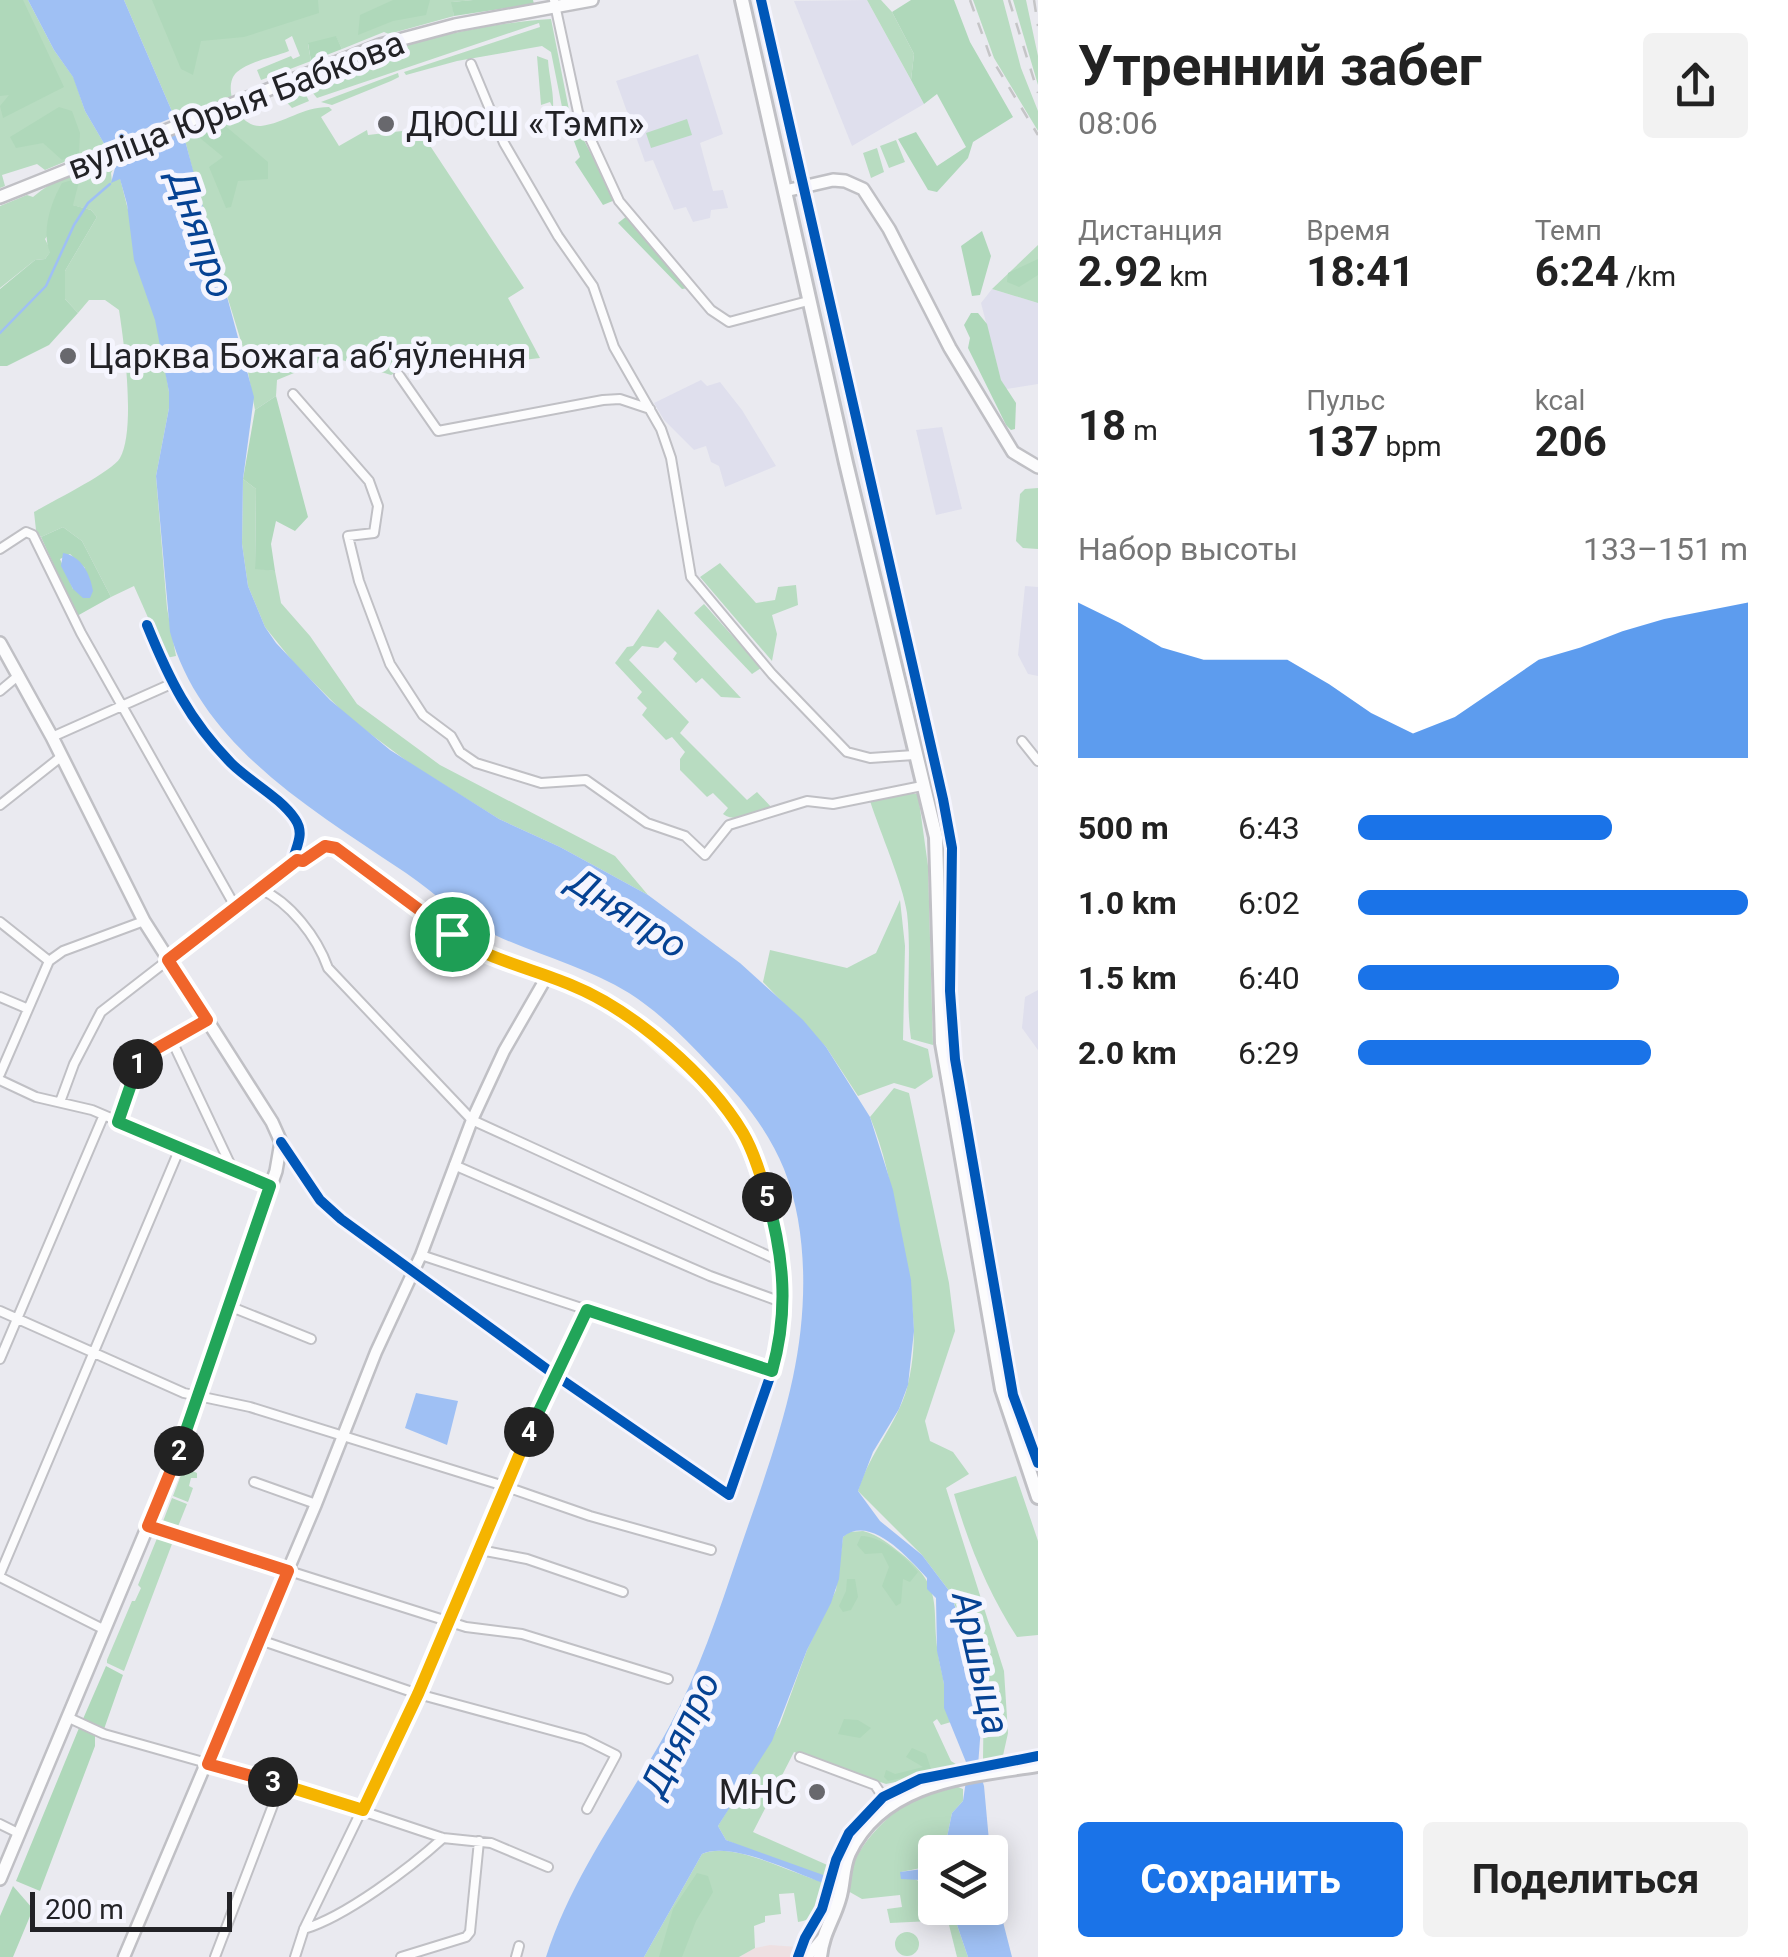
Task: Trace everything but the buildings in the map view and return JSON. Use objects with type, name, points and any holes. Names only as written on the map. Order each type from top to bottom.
[{"type":"main road","name":"вуліца Юрыя Бабкова","points":[[0,197],[380,45],[455,25],[592,0]]},
{"type":"main road","points":[[742,0],[808,301],[936,837],[942,1043],[1002,1389],[1032,1461],[1038,1497]]},
{"type":"main road","points":[[785,192],[833,180],[844,180],[863,189],[890,229],[950,348],[1013,452],[1038,467]]},
{"type":"main road","points":[[0,643],[62,756],[144,921],[281,1142],[270,1186],[198,1396],[148,1526],[0,1879]]},
{"type":"main road","points":[[822,1957],[822,1940],[842,1892],[843,1873],[856,1842],[889,1806],[914,1790],[948,1780],[1038,1765]]},
{"type":"street","points":[[555,4],[578,112],[620,201],[705,302],[720,318],[730,322],[808,301]]},
{"type":"street","points":[[471,64],[504,142],[558,236],[593,286],[614,347],[650,409],[671,458],[691,577],[772,674],[847,752],[870,758],[914,755]]},
{"type":"street","points":[[398,375],[438,431],[603,400],[620,399],[650,409]]},
{"type":"street","points":[[294,394],[369,482],[374,494],[378,506],[374,533],[348,536],[359,582],[390,664],[423,714],[476,763],[540,783],[586,780],[647,823],[685,836],[705,855],[729,825],[807,801],[832,804],[922,786]]},
{"type":"street","points":[[0,549],[26,532],[33,535],[81,634],[236,908]]},
{"type":"street","points":[[147,625],[171,684],[192,716],[232,764],[295,818],[300,832],[294,856],[297,860]]},
{"type":"street","points":[[0,691],[19,675]]},
{"type":"street","points":[[52,737],[171,684]]},
{"type":"street","points":[[1022,741],[1038,762]]},
{"type":"street","points":[[0,805],[62,756]]},
{"type":"street","points":[[60,1102],[100,1012],[297,860],[303,861],[330,844],[460,940],[546,978],[574,986],[626,1014],[710,1090],[745,1136],[768,1200],[782,1262],[784,1303],[772,1371],[729,1495],[412,1272],[320,1200],[281,1142]]},
{"type":"street","points":[[260,888],[278,897],[321,948],[328,968],[472,1120],[782,1262]]},
{"type":"street","points":[[144,921],[63,951],[49,961],[1,1071],[36,1097],[92,1110],[103,1118],[270,1186]]},
{"type":"street","points":[[0,922],[49,961]]},
{"type":"street","points":[[124,1957],[260,1640],[472,1120],[504,1051],[546,978]]},
{"type":"street","points":[[0,997],[26,1008]]},
{"type":"street","points":[[118,1122],[140,1058],[207,1020]]},
{"type":"street","points":[[172,1040],[232,1168]]},
{"type":"street","points":[[0,1359],[103,1118]]},
{"type":"street","points":[[103,1629],[0,1575],[180,1148]]},
{"type":"street","points":[[454,1165],[710,1276],[784,1303]]},
{"type":"street","points":[[420,1254],[772,1371]]},
{"type":"street","points":[[228,1306],[311,1339]]},
{"type":"street","points":[[0,1310],[184,1393],[250,1407],[590,1516],[711,1550]]},
{"type":"street","points":[[295,1957],[304,1929],[418,1694],[504,1486],[587,1310]]},
{"type":"street","points":[[254,1482],[316,1504]]},
{"type":"street","points":[[148,1526],[449,1621],[522,1634],[668,1679]]},
{"type":"street","points":[[480,1550],[527,1559],[623,1592]]},
{"type":"street","points":[[260,1640],[418,1694],[584,1739],[616,1755],[587,1809]]},
{"type":"street","points":[[67,1717],[104,1734],[281,1784],[443,1838],[490,1842],[548,1867]]},
{"type":"street","points":[[800,1757],[876,1785],[889,1806]]},
{"type":"street","points":[[215,1957],[281,1784]]},
{"type":"street","points":[[0,1824],[18,1833]]},
{"type":"street","points":[[304,1929],[325,1923],[443,1838]]},
{"type":"street","points":[[401,1957],[466,1937],[470,1932],[479,1842]]},
{"type":"street","points":[[807,1957],[822,1940]]},
{"type":"street","points":[[516,1957],[519,1946]]},
{"type":"shaded area","points":[[867,0],[924,104],[852,146],[794,1]]},
{"type":"shaded area","points":[[698,54],[723,134],[700,143],[713,191],[723,190],[728,208],[711,210],[710,218],[693,222],[686,207],[674,210],[653,160],[645,162],[616,81]]},
{"type":"shaded area","points":[[992,289],[1038,303],[1038,384],[1006,389],[1001,380],[981,303]]},
{"type":"shaded area","points":[[701,380],[707,386],[720,382],[776,466],[725,487],[719,466],[711,462],[706,446],[694,450],[664,420],[654,403]]},
{"type":"shaded area","points":[[942,427],[962,509],[936,515],[916,430]]},
{"type":"shaded area","points":[[1025,586],[1038,587],[1038,676],[1028,674],[1018,655]]},
{"type":"shaded area","points":[[1038,990],[1038,1050],[1022,1028],[1025,997]]},
{"type":"shaded area","points":[[798,1947],[795,1957],[739,1957],[755,1948]]},
{"type":"green space","points":[[0,0],[28,0],[54,50],[74,78],[85,111],[105,145],[45,170],[37,164],[2,175],[5,186],[0,188]]},
{"type":"green space","points":[[0,0],[23,0],[64,87],[3,118],[0,106],[9,95],[0,96]]},
{"type":"green space","points":[[124,0],[473,0],[452,2],[454,16],[389,34],[384,32],[342,49],[336,37],[308,44],[311,61],[261,80],[257,70],[300,56],[292,36],[285,40],[289,51],[237,72],[232,78],[231,96],[245,120],[261,126],[329,107],[332,110],[321,117],[339,146],[367,130],[368,135],[419,129],[524,288],[508,298],[540,358],[444,369],[413,364],[391,375],[312,347],[300,347],[294,373],[277,380],[276,396],[255,410],[244,351],[186,144]]},
{"type":"green space","points":[[152,0],[318,0],[319,13],[244,37],[201,41],[193,75],[181,69]]},
{"type":"green space","points":[[393,0],[430,0],[426,15],[393,21],[358,35],[360,15]]},
{"type":"green space","points":[[533,0],[534,4],[454,16],[451,2]]},
{"type":"green space","points":[[867,0],[881,0],[892,12],[914,54],[911,80]]},
{"type":"green space","points":[[911,0],[954,0],[970,42],[1013,117],[973,142],[968,158],[937,192],[928,190],[898,139],[916,132],[937,166],[966,147],[937,94],[924,104],[911,80],[914,54],[892,12]]},
{"type":"green space","points":[[973,0],[1003,0],[1021,68],[1038,111],[1038,131],[994,58]]},
{"type":"green space","points":[[1013,0],[1026,0],[1038,56],[1038,85]]},
{"type":"green space","points":[[551,19],[570,115],[565,122],[551,52],[542,46],[457,61],[406,75],[404,72],[540,27],[539,23],[317,98],[312,92],[306,95],[309,101],[292,108],[278,93],[411,44],[480,28]]},
{"type":"green space","points":[[336,36],[342,49],[311,61],[308,43]]},
{"type":"green space","points":[[537,56],[548,60],[553,108],[550,102],[541,105]]},
{"type":"green space","points":[[398,73],[399,77],[391,81],[332,105],[321,102]]},
{"type":"green space","points":[[59,107],[72,111],[80,133],[79,153],[62,160],[43,143],[16,148],[10,137]]},
{"type":"green space","points":[[687,119],[692,135],[651,148],[646,133]]},
{"type":"green space","points":[[574,121],[615,200],[603,205],[575,162],[580,157],[569,128]]},
{"type":"green space","points":[[223,124],[268,162],[268,179],[238,181],[231,207],[226,208],[209,167],[223,157],[200,138],[198,129]]},
{"type":"green space","points":[[896,140],[905,162],[889,168],[880,146]]},
{"type":"green space","points":[[877,148],[884,172],[871,178],[863,153]]},
{"type":"green space","points":[[112,156],[116,164],[112,182],[120,178],[160,337],[169,392],[156,476],[167,608],[176,656],[166,658],[134,586],[111,597],[82,541],[63,527],[41,537],[36,530],[34,512],[106,471],[120,458],[125,445],[127,386],[119,310],[105,300],[89,300],[78,313],[65,299],[65,271],[97,217],[91,210],[72,205],[45,239],[51,251],[45,259],[35,260],[0,288],[0,206],[27,195],[33,197],[60,179]]},
{"type":"green space","points":[[80,178],[73,205],[91,210],[97,217],[65,271],[65,299],[78,313],[49,345],[0,366],[0,289],[35,260],[45,259],[50,252],[47,226],[54,199],[62,183]]},
{"type":"green space","points":[[627,216],[689,288],[682,289],[618,223]]},
{"type":"green space","points":[[982,231],[991,256],[980,295],[972,296],[961,246]]},
{"type":"green space","points":[[1038,245],[1038,303],[992,289]]},
{"type":"green space","points":[[1038,259],[1038,275],[1019,287],[1007,282],[1008,273]]},
{"type":"green space","points":[[971,313],[978,313],[987,324],[1001,380],[1016,403],[1015,429],[1006,425],[968,348],[970,338],[964,325]]},
{"type":"green space","points":[[300,347],[312,347],[332,357],[294,373]]},
{"type":"green space","points":[[276,396],[308,517],[295,531],[276,521],[271,544],[275,571],[255,569],[256,489],[243,479],[255,410]]},
{"type":"green space","points":[[243,479],[256,489],[255,568],[275,571],[281,603],[310,636],[357,704],[440,765],[615,856],[648,895],[499,819],[412,765],[349,718],[294,663],[265,627],[248,586],[242,544]]},
{"type":"green space","points":[[1038,488],[1038,549],[1023,548],[1016,541],[1020,494],[1025,489]]},
{"type":"green space","points":[[63,527],[82,541],[111,597],[77,616],[41,537]],"holes":[[[70,554],[85,568],[73,589],[60,559]]]},
{"type":"green space","points":[[720,563],[756,603],[775,600],[778,587],[796,585],[798,605],[772,615],[777,634],[772,661],[700,577]]},
{"type":"green space","points":[[704,604],[761,668],[752,674],[694,613]]},
{"type":"green space","points":[[658,609],[741,698],[721,697],[702,678],[696,683],[673,659],[677,653],[665,641],[658,648],[642,646],[629,660],[689,722],[680,733],[747,800],[757,792],[773,809],[741,818],[723,814],[728,808],[713,793],[707,797],[680,770],[685,752],[672,737],[666,740],[642,715],[647,708],[637,698],[642,692],[615,663],[627,647],[633,646]]},
{"type":"green space","points":[[903,793],[918,794],[928,866],[933,1045],[911,1039],[905,901],[870,801]]},
{"type":"green space","points":[[900,900],[905,946],[903,1040],[928,1049],[933,1077],[915,1089],[894,1083],[858,1096],[826,1047],[763,982],[770,950],[847,968],[876,953]]},
{"type":"green space","points":[[894,1088],[909,1093],[949,1283],[955,1331],[925,1421],[930,1441],[953,1452],[969,1474],[946,1488],[1004,1671],[1008,1733],[1002,1760],[983,1759],[984,1684],[950,1592],[922,1555],[858,1491],[903,1401],[914,1344],[912,1303],[892,1194],[870,1117]]},
{"type":"green space","points":[[184,1467],[197,1473],[197,1478],[191,1478],[189,1486],[193,1488],[188,1502],[173,1496]]},
{"type":"green space","points":[[1016,1476],[1038,1541],[1038,1635],[1017,1637],[980,1568],[954,1494]]},
{"type":"green space","points":[[172,1498],[187,1504],[175,1534],[160,1529]]},
{"type":"green space","points":[[160,1531],[175,1536],[124,1671],[107,1660],[141,1588],[138,1585]]},
{"type":"green space","points":[[863,1531],[903,1555],[931,1589],[945,1703],[951,1722],[933,1722],[951,1761],[962,1768],[886,1784],[794,1752],[753,1832],[834,1868],[835,1891],[823,1897],[811,1917],[798,1922],[794,1893],[779,1894],[781,1914],[765,1916],[765,1922],[754,1926],[755,1948],[739,1957],[644,1957],[702,1854],[729,1851],[824,1882],[726,1840],[718,1826],[780,1724],[807,1650],[836,1590],[843,1537],[849,1532]]},
{"type":"green space","points":[[861,1536],[885,1543],[918,1572],[910,1582],[903,1579],[901,1603],[896,1606],[882,1586],[889,1567],[882,1553],[865,1554],[857,1545]]},
{"type":"green space","points":[[847,1579],[855,1579],[858,1597],[851,1610],[843,1612],[839,1606]]},
{"type":"green space","points":[[106,1666],[123,1675],[103,1732],[83,1719]]},
{"type":"green space","points":[[844,1719],[858,1720],[871,1728],[860,1738],[838,1734]]},
{"type":"green space","points":[[79,1728],[95,1736],[95,1746],[40,1891],[16,1881]]},
{"type":"green space","points":[[912,1748],[926,1754],[932,1772],[888,1781],[884,1777],[886,1770],[895,1774],[923,1767],[906,1757]]},
{"type":"green space","points":[[958,1787],[963,1789],[963,1801],[952,1813],[947,1835],[918,1835],[918,1869],[901,1872],[918,1881],[918,1922],[890,1923],[887,1909],[902,1907],[900,1895],[862,1899],[848,1891],[853,1863],[871,1836],[894,1813],[933,1792]]},
{"type":"green space","points":[[697,1873],[708,1876],[713,1892],[682,1957],[659,1957],[673,1909]]},
{"type":"green space","points":[[13,1886],[33,1909],[13,1957],[0,1957],[0,1916]]},
{"type":"green space","points":[[949,1925],[957,1925],[968,1957],[957,1957]]},
{"type":"green space","points":[[907,1932],[919,1944],[907,1956],[895,1944]]},
{"type":"water","name":"Дняпро","points":[[28,0],[124,0],[186,144],[254,397],[243,479],[242,544],[248,586],[276,643],[330,700],[390,750],[499,819],[648,895],[740,963],[803,1020],[826,1047],[870,1117],[893,1190],[911,1280],[914,1331],[908,1385],[899,1409],[873,1452],[858,1491],[880,1521],[922,1555],[950,1592],[983,1700],[978,1766],[988,1835],[947,1835],[952,1813],[963,1801],[968,1767],[944,1708],[936,1598],[927,1589],[927,1578],[889,1542],[865,1531],[854,1531],[843,1537],[839,1579],[831,1603],[807,1650],[772,1741],[718,1826],[726,1840],[826,1876],[823,1883],[729,1851],[702,1854],[644,1957],[546,1957],[571,1896],[690,1685],[768,1467],[788,1400],[801,1326],[802,1245],[792,1193],[770,1140],[752,1114],[722,1077],[662,1018],[613,984],[472,922],[296,797],[232,740],[206,708],[185,672],[170,632],[156,476],[169,392],[155,320],[134,260],[120,179],[111,183],[116,164],[85,111],[73,77]]},
{"type":"water","points":[[63,553],[75,558],[87,572],[93,591],[90,598],[83,598],[73,589],[61,566]]},
{"type":"water","points":[[416,1393],[458,1401],[447,1445],[405,1428]]},
{"type":"water","points":[[918,1870],[918,1880],[901,1879],[900,1872]]},
{"type":"water","points":[[957,1925],[1004,1925],[1012,1957],[968,1957]]},
{"type":"pier","points":[[179,115],[185,130],[109,161],[100,147]]},
{"type":"waterway","points":[[0,333],[46,286],[74,225],[88,203],[110,184]]},
{"type":"railway","points":[[970,0],[990,56],[1038,135]]},
{"type":"railway","points":[[1009,0],[1038,93]]},
{"type":"railway","points":[[1034,0],[1038,26]]},
{"type":"cycle path","points":[[761,0],[943,799],[952,848],[950,991],[955,1059],[1013,1395],[1038,1463]]},
{"type":"cycle path","points":[[147,625],[172,681],[203,731],[231,763],[295,819],[300,833],[294,856],[297,860],[303,861],[329,845],[460,940],[506,963],[575,986],[626,1015],[710,1090],[745,1136],[778,1236],[784,1303],[772,1371],[729,1495],[555,1375],[341,1219],[320,1200],[281,1142]]},
{"type":"cycle path","points":[[798,1957],[822,1909],[836,1860],[849,1833],[883,1797],[920,1779],[1038,1756]]},
{"type":"place","name":"ДЮСШ «Тэмп»","points":[[386,124]]},
{"type":"place","name":"Царква Божага аб'яўлення","points":[[68,356]]},
{"type":"place","name":"МНС","points":[[817,1792]]},
{"type":"route","points":[[330,844],[452,934],[506,963],[604,1000],[644,1029],[710,1090],[745,1136],[762,1182],[778,1236],[784,1303],[772,1371],[587,1310],[504,1486],[418,1694],[363,1810],[208,1764],[288,1571],[148,1526],[178,1454],[270,1186],[118,1122],[140,1058],[207,1020],[168,960],[297,860],[303,861],[330,844]]},
{"type":"water label","name":"Аршыца","points":[[981,1663]]}]
